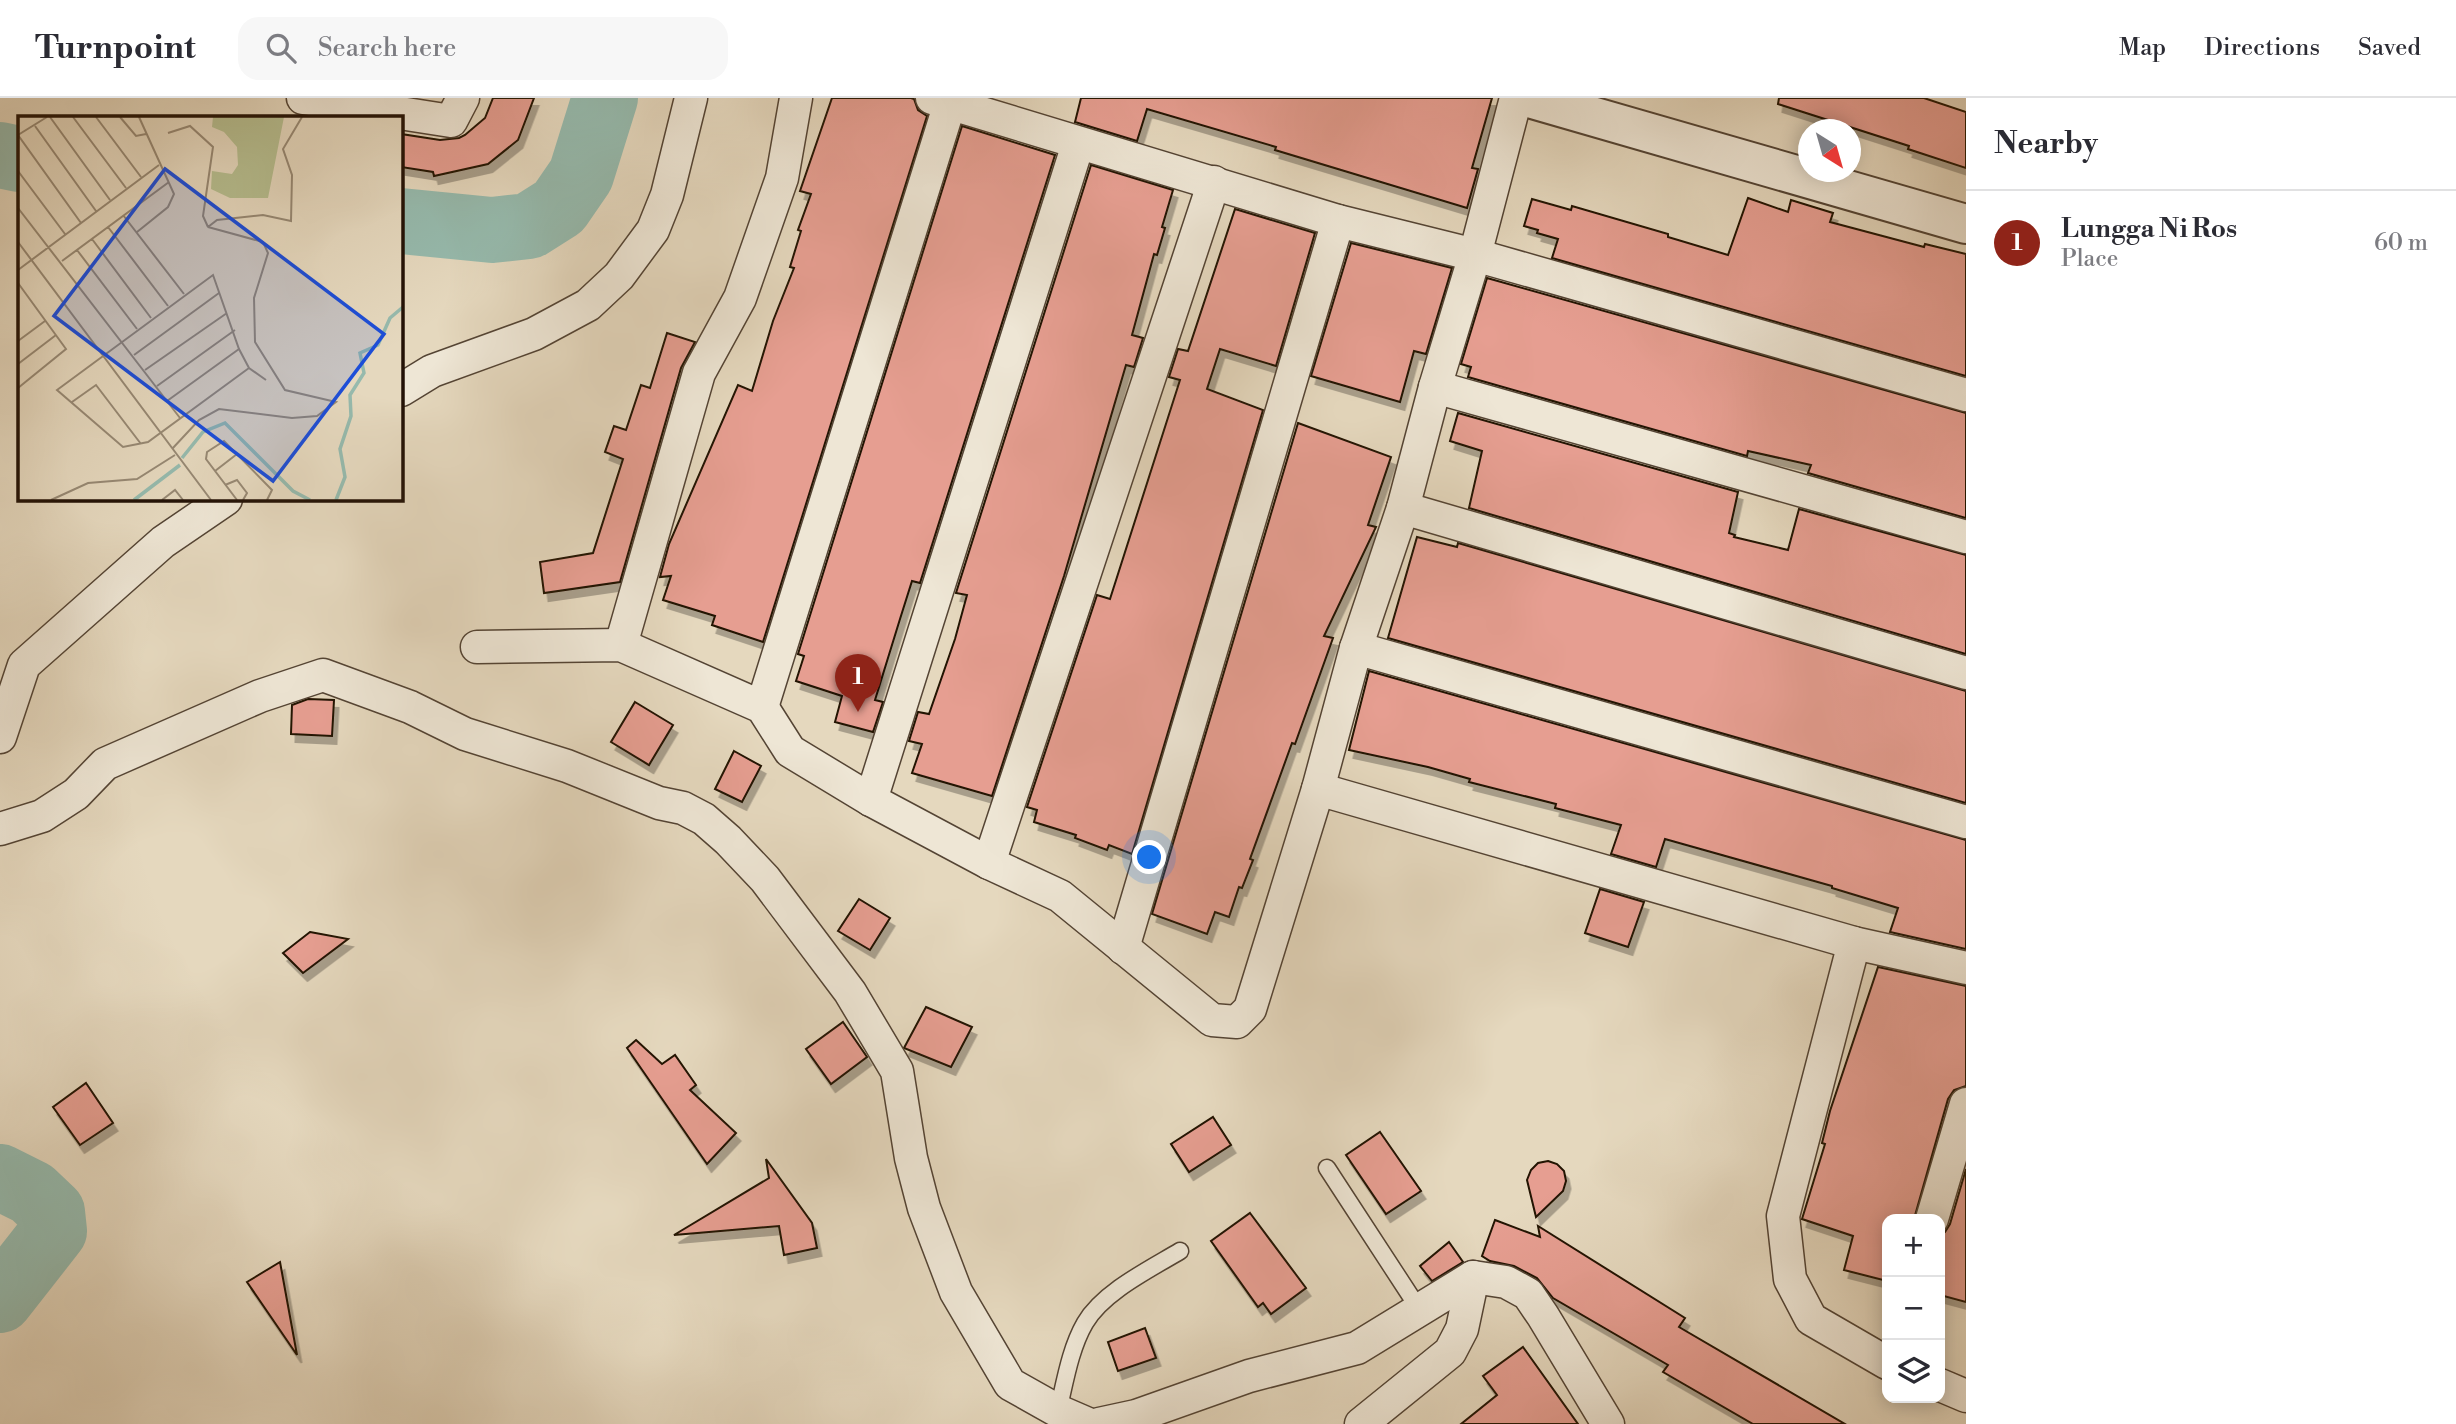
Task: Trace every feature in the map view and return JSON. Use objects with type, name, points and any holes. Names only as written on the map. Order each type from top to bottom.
[{"type":"street","points":[[315,99],[451,121],[463,98]]},
{"type":"street","points":[[402,389],[432,371],[534,334],[588,305],[619,276],[653,230],[667,195],[691,98]]},
{"type":"street","points":[[621,645],[699,373],[740,298],[782,178],[796,98]]},
{"type":"street","points":[[477,646],[621,645],[762,707],[790,751],[871,800],[989,863],[1060,897],[1212,1020],[1237,1022],[1250,1009],[1318,789],[1356,648],[1403,509],[1516,98]]},
{"type":"street","points":[[1529,98],[1966,224]]},
{"type":"street","points":[[762,707],[941,101],[1338,221],[1475,255],[1966,395]]},
{"type":"street","points":[[871,800],[1078,144]]},
{"type":"street","points":[[989,863],[1214,182]]},
{"type":"street","points":[[1123,948],[1338,221]]},
{"type":"street","points":[[1435,387],[1966,537]]},
{"type":"street","points":[[0,737],[24,665],[163,542],[225,500]]},
{"type":"street","points":[[1403,509],[1966,673]]},
{"type":"street","points":[[1356,648],[1966,822]]},
{"type":"street","points":[[0,829],[42,816],[76,794],[105,764],[260,696],[323,675],[410,708],[465,734],[567,766],[659,803],[683,808],[704,819],[729,840],[765,879],[857,1003],[898,1071],[911,1158],[924,1208],[956,1292],[1010,1384],[1058,1411],[1088,1424]]},
{"type":"street","points":[[1318,789],[1854,943],[1966,968]]},
{"type":"street","points":[[1854,943],[1783,1216],[1790,1279],[1811,1319],[1882,1360]]},
{"type":"street","points":[[1933,1214],[1966,1104]]},
{"type":"street","points":[[1361,1424],[1450,1352],[1462,1329],[1473,1277]]},
{"type":"street","points":[[1099,1424],[1136,1416],[1249,1376],[1357,1348],[1473,1277],[1506,1282],[1528,1294],[1608,1424]]},
{"type":"street","points":[[1945,1387],[1966,1396]]},
{"type":"lane","points":[[1327,1168],[1419,1309]]},
{"type":"lane","points":[[1058,1411],[1068,1365],[1086,1322],[1117,1289],[1180,1251]]},
{"type":"building","points":[[493,98],[534,98],[518,140],[488,164],[434,176],[433,172],[402,167],[402,134],[440,140],[459,138],[485,118]]},
{"type":"building","points":[[832,98],[911,98],[918,110],[927,116],[763,642],[712,625],[715,616],[663,600],[671,576],[660,577],[669,544],[738,385],[752,391],[773,321],[794,268],[790,267],[801,231],[798,230],[811,194],[800,191]]},
{"type":"building","points":[[1081,98],[1492,98],[1472,168],[1478,169],[1467,208],[1147,109],[1137,141],[1075,122]]},
{"type":"building","points":[[1779,98],[1924,98],[1966,112],[1966,168],[1861,131],[1861,119],[1825,119],[1778,104]]},
{"type":"building","points":[[962,126],[1055,155],[920,583],[912,581],[900,619],[875,700],[883,702],[873,732],[835,722],[842,696],[796,681],[804,656],[798,654]]},
{"type":"building","points":[[1091,165],[1173,190],[1162,227],[1165,228],[1157,255],[1154,254],[1132,335],[1143,338],[1134,367],[1126,365],[1064,576],[992,796],[912,773],[922,744],[909,741],[918,712],[929,714],[955,639],[967,595],[956,593]]},
{"type":"building","points":[[1748,198],[1788,212],[1791,200],[1833,213],[1830,222],[1924,247],[1925,244],[1966,254],[1966,376],[1552,258],[1558,239],[1524,226],[1532,199],[1571,210],[1572,206],[1728,255]]},
{"type":"building","points":[[1235,209],[1315,233],[1276,366],[1220,349],[1207,389],[1263,410],[1132,854],[1109,845],[1107,850],[1075,838],[1076,835],[1034,822],[1037,810],[1027,807],[1097,595],[1110,599],[1180,380],[1169,377],[1178,349],[1188,351]]},
{"type":"building","points":[[1351,243],[1452,268],[1426,354],[1414,351],[1400,402],[1311,376]]},
{"type":"building","points":[[1487,278],[1966,413],[1966,518],[1808,473],[1811,465],[1748,451],[1747,456],[1468,377],[1471,367],[1461,364]]},
{"type":"building","points":[[667,333],[695,342],[681,368],[620,582],[544,593],[540,562],[593,553],[623,459],[605,452],[614,426],[626,430],[641,385],[650,388]]},
{"type":"building","points":[[1458,413],[1738,492],[1729,533],[1735,535],[1734,537],[1788,550],[1799,509],[1966,555],[1966,654],[1469,508],[1482,451],[1450,441]]},
{"type":"building","points":[[1298,423],[1391,457],[1368,525],[1376,527],[1324,636],[1333,638],[1250,859],[1253,860],[1242,888],[1239,887],[1229,917],[1215,912],[1207,934],[1152,914]]},
{"type":"building","points":[[1417,537],[1457,547],[1458,543],[1966,691],[1966,803],[1388,638]]},
{"type":"building","points":[[1369,671],[1966,840],[1966,949],[1890,932],[1898,908],[1832,886],[1665,839],[1656,867],[1611,854],[1621,825],[1555,808],[1556,804],[1469,782],[1470,779],[1428,767],[1349,750]]},
{"type":"building","points":[[308,699],[334,700],[332,736],[291,734],[292,705]]},
{"type":"building","points":[[635,702],[673,725],[649,765],[611,742]]},
{"type":"building","points":[[734,751],[761,766],[742,802],[715,789]]},
{"type":"building","points":[[1600,889],[1644,902],[1628,947],[1585,933]]},
{"type":"building","points":[[859,899],[890,918],[870,950],[838,931]]},
{"type":"building","points":[[310,932],[348,939],[303,973],[283,953]]},
{"type":"building","points":[[1878,967],[1966,986],[1966,1086],[1954,1090],[1948,1099],[1915,1214],[1882,1214],[1882,1280],[1844,1270],[1853,1236],[1802,1219],[1825,1144],[1822,1143]]},
{"type":"building","points":[[926,1007],[972,1027],[951,1067],[904,1048]]},
{"type":"building","points":[[843,1022],[867,1057],[831,1084],[806,1049]]},
{"type":"building","points":[[636,1040],[662,1064],[675,1055],[696,1085],[690,1090],[736,1133],[707,1164],[627,1048]]},
{"type":"building","points":[[86,1083],[113,1123],[80,1145],[53,1107]]},
{"type":"building","points":[[1213,1117],[1231,1145],[1189,1172],[1171,1144]]},
{"type":"building","points":[[1380,1132],[1421,1191],[1386,1214],[1346,1155]]},
{"type":"building","points":[[766,1159],[812,1223],[817,1248],[784,1255],[779,1226],[674,1235],[769,1178]]},
{"type":"building","points":[[1548,1161],[1557,1164],[1564,1171],[1566,1181],[1563,1191],[1536,1217],[1527,1180],[1538,1163]]},
{"type":"building","points":[[1966,1169],[1966,1302],[1945,1296],[1945,1232],[1950,1224]]},
{"type":"building","points":[[1250,1213],[1306,1288],[1271,1314],[1263,1303],[1258,1307],[1211,1241]]},
{"type":"building","points":[[1495,1220],[1540,1237],[1538,1226],[1685,1318],[1679,1327],[1845,1424],[1753,1424],[1663,1372],[1668,1365],[1553,1298],[1537,1278],[1514,1266],[1490,1261],[1482,1256]]},
{"type":"building","points":[[1449,1242],[1463,1262],[1432,1281],[1420,1266]]},
{"type":"building","points":[[280,1262],[297,1355],[247,1282]]},
{"type":"building","points":[[1145,1328],[1156,1358],[1118,1371],[1108,1342]]},
{"type":"building","points":[[1523,1347],[1578,1424],[1461,1424],[1497,1395],[1483,1376]]},
{"type":"waterway","points":[[402,221],[492,230],[529,226],[559,207],[581,175],[605,98]]},
{"type":"waterway","points":[[0,155],[18,159]]},
{"type":"waterway","points":[[0,1177],[32,1193],[52,1212],[54,1231],[0,1300]]},
{"type":"place","name":"Lungga Ni Ros","points":[[858,712]]}]
